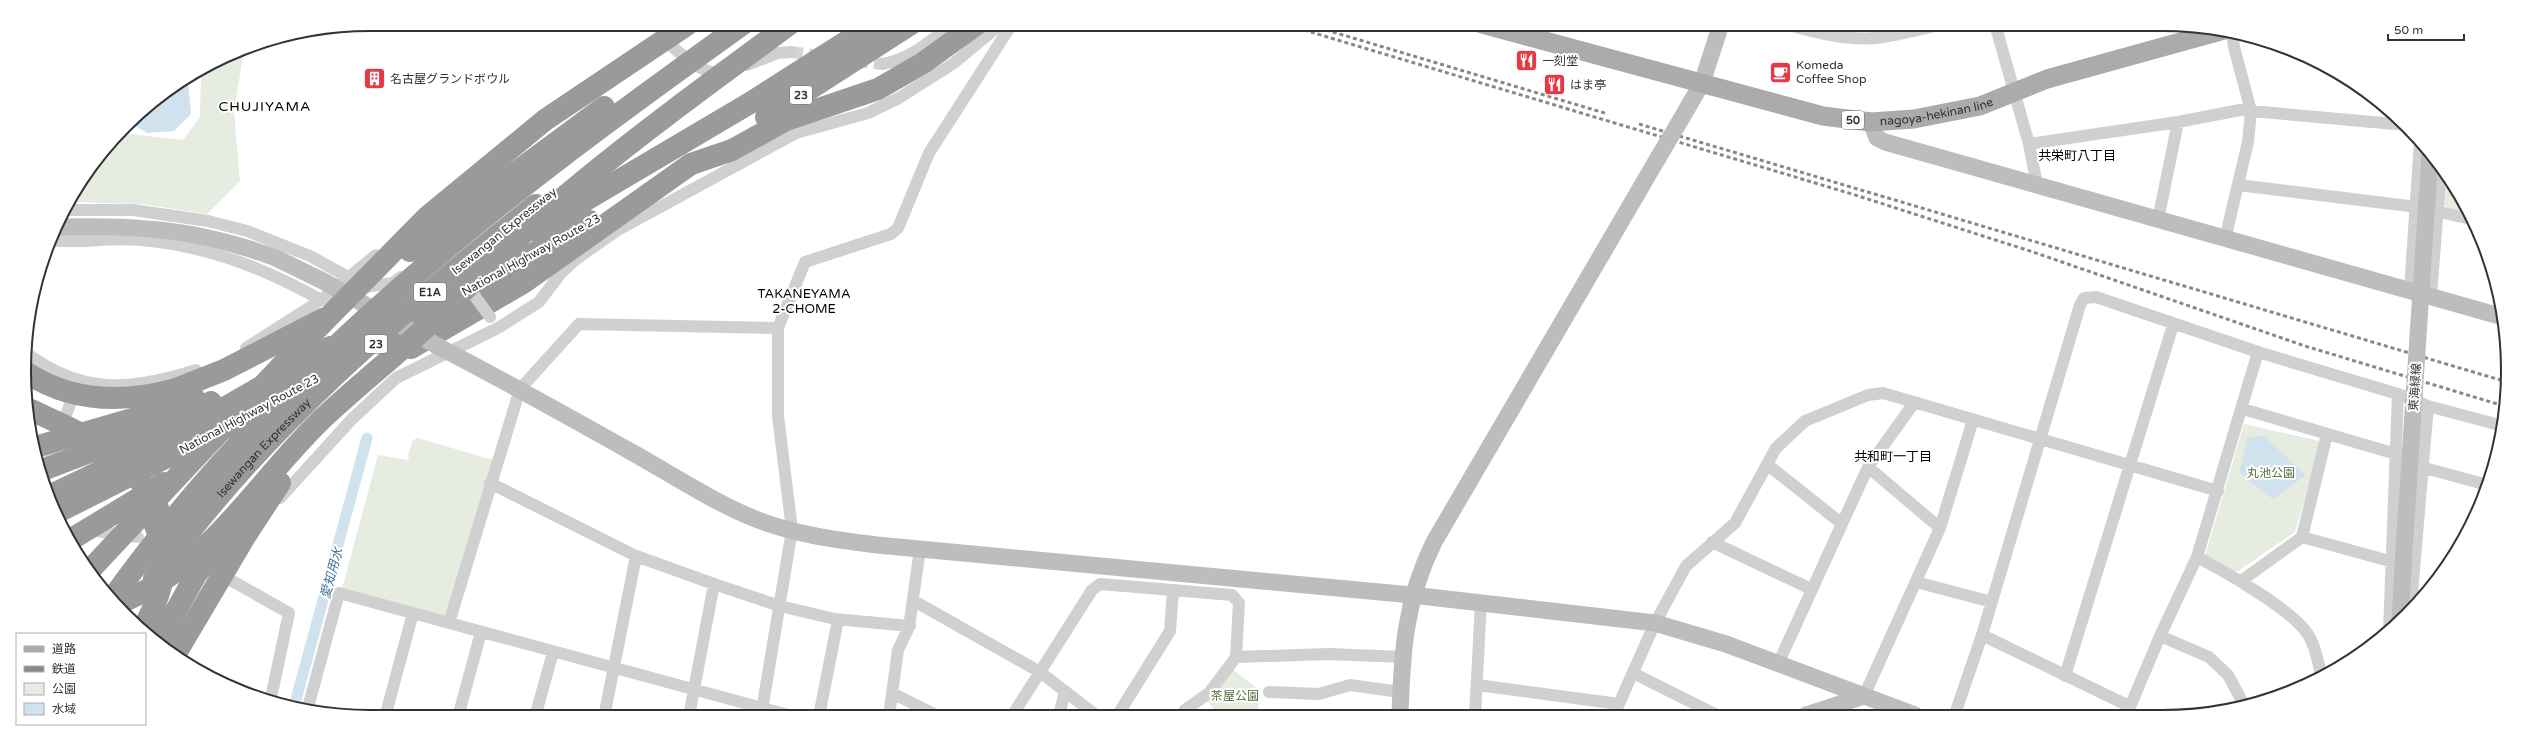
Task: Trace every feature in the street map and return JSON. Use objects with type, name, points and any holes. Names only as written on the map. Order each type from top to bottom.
[{"type":"highway","points":[[93,566],[304,342],[427,217],[545,120],[678,31]]},
{"type":"highway","points":[[40,446],[139,417],[221,387],[262,364],[347,305],[430,234],[602,109],[716,31]]},
{"type":"highway","name":"Isewangan Expressway","points":[[115,594],[188,499],[250,428],[294,384],[406,282],[456,240],[595,132],[734,31]]},
{"type":"highway","name":"Isewangan Expressway","points":[[131,612],[190,533],[245,468],[335,375],[484,246],[561,185],[696,84],[774,31]]},
{"type":"highway","points":[[122,602],[154,586],[209,545],[299,443],[573,189],[632,142],[781,31]]},
{"type":"highway","points":[[750,103],[844,31]]},
{"type":"highway","name":"National Highway Route 23","points":[[54,493],[181,433],[312,357],[419,298],[750,103],[863,31]]},
{"type":"highway","name":"National Highway Route 23","points":[[61,510],[277,402],[424,315],[691,164],[900,31]]},
{"type":"highway","points":[[161,638],[197,573],[240,524],[291,456],[309,424],[343,392],[378,368],[523,283],[691,164],[732,150],[786,120],[878,89],[904,75],[967,31]]},
{"type":"highway","points":[[899,98],[904,75]]},
{"type":"highway","points":[[31,375],[51,386],[85,396],[119,399],[157,394],[224,370],[285,340],[347,305]]},
{"type":"highway","points":[[46,469],[145,431],[312,357]]},
{"type":"highway","points":[[178,650],[268,500],[317,436],[372,375]]},
{"type":"highway","points":[[78,535],[168,480],[277,402]]},
{"type":"highway","points":[[34,411],[78,431],[107,448],[130,469],[154,511],[164,525],[165,555],[159,590],[145,624]]},
{"type":"highway","points":[[37,432],[78,449],[108,465],[131,486],[154,511]]},
{"type":"highway","points":[[110,587],[138,550],[188,499]]},
{"type":"main road","name":"nagoya-hekinan line","points":[[1543,32],[1702,84],[1823,116],[1871,122],[1914,119],[1980,106],[2013,91],[2209,34]]},
{"type":"street","points":[[882,64],[892,62],[916,52],[944,31]]},
{"type":"street","points":[[184,654],[278,500],[352,419],[396,378],[445,350],[498,328],[539,302],[561,273],[575,260],[616,231],[796,133],[868,113],[899,98],[954,63],[993,31]]},
{"type":"street","points":[[762,710],[792,530],[778,416],[778,328],[805,262],[891,234],[898,228],[929,152],[1007,31]]},
{"type":"street","points":[[1400,710],[1400,692],[1406,622],[1412,595],[1420,570],[1434,542],[1702,84],[1718,31]]},
{"type":"street","points":[[1825,31],[1850,37],[1882,38],[1912,31]]},
{"type":"street","points":[[1997,31],[2029,144],[2037,185]]},
{"type":"street","points":[[32,356],[60,374],[79,381],[133,386],[164,381],[202,368],[247,347],[321,300],[350,278],[458,184],[555,107],[657,35],[696,66],[709,73],[725,74],[778,52],[791,52]]},
{"type":"street","points":[[2225,238],[2248,142],[2251,111],[2233,39]]},
{"type":"street","points":[[878,89],[899,98]]},
{"type":"street","points":[[71,210],[133,210],[208,221],[247,231],[281,243],[366,287],[393,283],[498,202],[530,173],[549,142],[555,107]]},
{"type":"street","points":[[2029,144],[2178,122],[2240,110],[2395,124]]},
{"type":"street","points":[[1871,122],[1877,138],[1885,142],[2496,315]]},
{"type":"street","points":[[2158,220],[2178,122]]},
{"type":"street","points":[[2410,290],[2417,207],[2420,150]]},
{"type":"street","name":"東海緑線","points":[[2400,612],[2429,162]]},
{"type":"street","points":[[2431,296],[2440,177]]},
{"type":"street","points":[[2238,185],[2417,207],[2465,217]]},
{"type":"street","points":[[63,226],[136,226],[182,231],[235,242],[276,258],[325,282],[708,496],[754,518],[792,530],[838,540],[920,549],[1481,602],[1655,624],[1726,644],[1904,710]]},
{"type":"street","points":[[57,240],[140,240],[213,252],[273,274],[321,300]]},
{"type":"street","points":[[439,247],[498,328]]},
{"type":"street","points":[[1956,710],[1982,635],[2080,305],[2084,298],[2096,297],[2173,325],[2398,394],[2428,406],[2496,424]]},
{"type":"street","points":[[449,623],[490,483],[520,390],[579,324],[778,328]]},
{"type":"street","points":[[2065,676],[2173,325]]},
{"type":"street","points":[[1982,635],[2065,676],[2128,710],[2160,636],[2197,557],[2243,409],[2258,352]]},
{"type":"street","points":[[45,465],[79,381]]},
{"type":"street","points":[[1477,686],[1617,710],[1655,624],[1686,566],[1735,523],[1776,448],[1805,421],[1868,395],[1883,393],[2040,441],[2218,491]]},
{"type":"street","points":[[2390,622],[2393,562],[2398,394]]},
{"type":"street","points":[[1778,664],[1841,523],[1868,467],[1914,403]]},
{"type":"street","points":[[2413,598],[2421,467],[2428,406]]},
{"type":"street","points":[[2243,409],[2396,454]]},
{"type":"street","points":[[1821,710],[1864,696],[1940,528],[1973,420]]},
{"type":"street","points":[[2241,581],[2302,538],[2327,434]]},
{"type":"street","points":[[1768,465],[1841,523]]},
{"type":"street","points":[[1868,467],[1940,528]]},
{"type":"street","points":[[2421,467],[2482,483]]},
{"type":"street","points":[[490,483],[636,556],[714,584],[780,606],[838,620],[910,626]]},
{"type":"street","points":[[78,535],[138,537]]},
{"type":"street","points":[[2302,538],[2393,562]]},
{"type":"street","points":[[1712,542],[1811,589]]},
{"type":"street","points":[[890,710],[898,650],[910,626],[920,549]]},
{"type":"street","points":[[605,710],[636,556]]},
{"type":"street","points":[[2197,557],[2241,581],[2298,623],[2309,636],[2320,671]]},
{"type":"street","points":[[229,579],[289,614],[272,695]]},
{"type":"street","points":[[1916,582],[1992,602]]},
{"type":"street","points":[[689,710],[714,584]]},
{"type":"street","points":[[1016,710],[1092,590],[1100,584],[1232,595],[1239,603],[1236,657],[1209,693],[1185,710]]},
{"type":"street","points":[[1121,710],[1170,631],[1173,590]]},
{"type":"street","points":[[309,704],[339,593],[553,652],[693,688],[756,710]]},
{"type":"street","points":[[914,601],[1040,672],[1089,710]]},
{"type":"street","points":[[1475,710],[1481,602]]},
{"type":"street","points":[[387,710],[413,613]]},
{"type":"street","points":[[821,710],[838,620]]},
{"type":"street","points":[[460,710],[481,632]]},
{"type":"street","points":[[2160,636],[2209,657],[2228,675],[2241,700]]},
{"type":"street","points":[[537,710],[553,652]]},
{"type":"street","points":[[1236,657],[1329,654],[1403,657]]},
{"type":"street","points":[[1633,672],[1707,710]]},
{"type":"street","points":[[1270,692],[1319,694],[1350,685],[1400,692]]},
{"type":"street","points":[[1060,710],[1065,691]]},
{"type":"street","points":[[892,693],[926,710]]},
{"type":"green space","points":[[243,56],[234,112],[240,181],[207,214],[142,204],[75,202],[101,164],[127,134],[183,140],[200,117],[201,76]]},
{"type":"green space","points":[[2445,184],[2462,211],[2447,208],[2444,205]]},
{"type":"green space","name":"丸池公園","points":[[2244,424],[2319,441],[2320,446],[2295,532],[2238,571],[2233,571],[2205,556]]},
{"type":"green space","points":[[418,438],[493,460],[445,617],[342,589],[378,455],[409,460],[408,454],[413,440]]},
{"type":"green space","name":"茶屋公園","points":[[1231,668],[1259,690],[1258,710],[1214,710],[1208,701]]},
{"type":"water","points":[[188,84],[191,114],[174,131],[147,133],[135,126],[164,101]]},
{"type":"water","points":[[2263,435],[2306,475],[2273,499],[2239,473],[2247,438]]},
{"type":"waterway","name":"愛知用水","points":[[296,701],[367,438]]},
{"type":"tunnel","points":[[791,52],[821,56]]},
{"type":"tunnel","points":[[856,61],[882,64]]},
{"type":"railway","points":[[1307,31],[1852,194],[2033,252],[2305,346],[2499,404]]},
{"type":"railway","points":[[1329,31],[1608,114]]},
{"type":"railway","points":[[1639,124],[2501,380]]},
{"type":"place","name":"一刻堂","points":[[1526,61]]},
{"type":"place","name":"Komeda Coffee Shop","points":[[1781,72]]},
{"type":"place","name":"名古屋グランドボウル","points":[[374,79]]},
{"type":"place","name":"はま亭","points":[[1554,85]]},
{"type":"district","name":"CHUJIYAMA","points":[[265,106]]},
{"type":"district","name":"共栄町八丁目","points":[[2077,155]]},
{"type":"district","name":"TAKANEYAMA 2-CHOME","points":[[804,300]]},
{"type":"district","name":"共和町一丁目","points":[[1893,456]]}]
